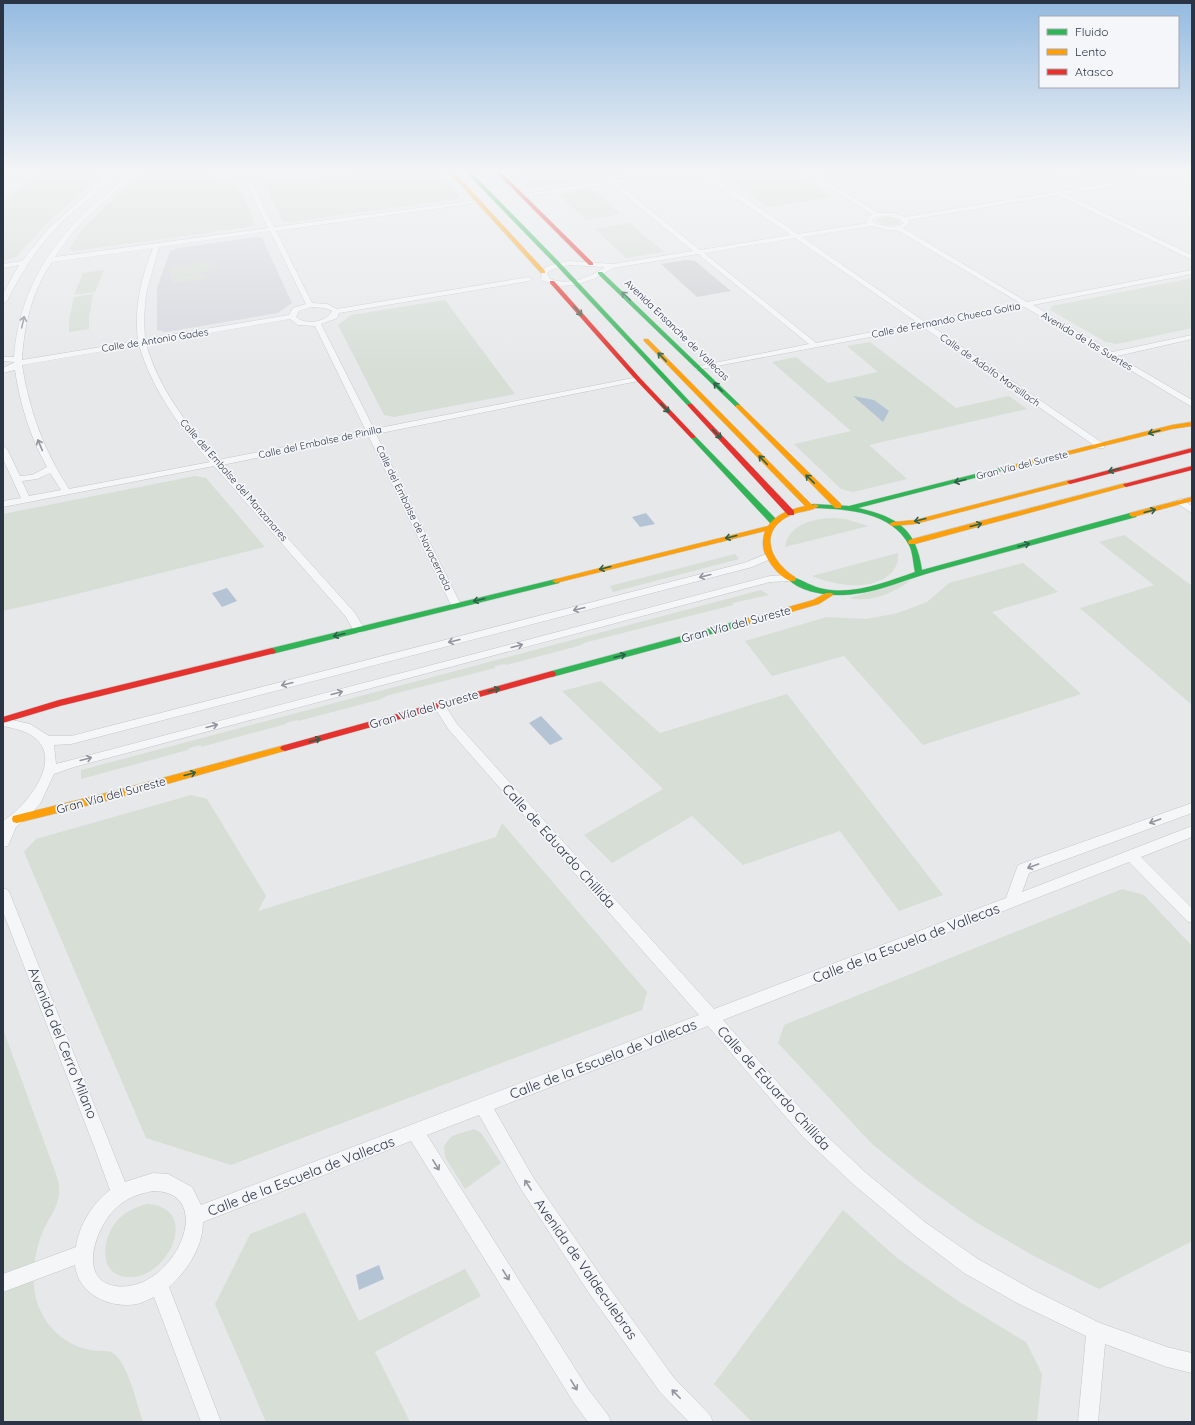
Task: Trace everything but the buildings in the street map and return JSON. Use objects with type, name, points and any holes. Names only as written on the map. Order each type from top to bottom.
[{"type":"street","points":[[3,301],[22,264],[43,238]]},
{"type":"street","points":[[66,238],[49,260],[28,302],[22,326],[18,362],[22,393],[28,415],[50,469],[66,491]]},
{"type":"street","points":[[49,260],[203,238]]},
{"type":"street","points":[[278,238],[310,305]]},
{"type":"street","points":[[511,238],[771,525]]},
{"type":"street","points":[[533,238],[776,495],[791,513]]},
{"type":"street","points":[[547,238],[552,244]]},
{"type":"street","name":"Avenida Ensanche de Vallecas","points":[[566,238],[838,506]]},
{"type":"street","points":[[682,238],[814,345]]},
{"type":"street","points":[[546,277],[558,264],[570,262],[613,266],[780,238]]},
{"type":"street","name":"Calle de Adolfo Marsillach","points":[[799,238],[1101,446]]},
{"type":"street","name":"Avenida de las Suertes","points":[[917,238],[1192,404]]},
{"type":"street","points":[[1152,238],[1192,258]]},
{"type":"street","name":"Calle del Embalse del Manzanares","points":[[155,245],[156,248],[144,282],[140,304],[142,342],[153,374],[180,419],[351,614],[359,630]]},
{"type":"street","points":[[563,255],[596,289]]},
{"type":"street","points":[[3,266],[22,264]]},
{"type":"street","points":[[336,311],[334,316],[328,320],[317,323],[298,322],[292,318],[296,310],[310,305],[326,306],[336,311],[546,277],[575,283],[588,280],[613,266]]},
{"type":"street","name":"Calle de Fernando Chueca Goitia","points":[[699,368],[1192,272]]},
{"type":"street","name":"Calle de Antonio Gades","points":[[18,362],[292,318]]},
{"type":"street","name":"Calle del Embalse de Navacerrada","points":[[317,323],[456,605]]},
{"type":"street","points":[[639,333],[810,507]]},
{"type":"street","points":[[1111,355],[1192,337]]},
{"type":"street","points":[[3,359],[12,358],[18,362]]},
{"type":"street","points":[[3,371],[18,362]]},
{"type":"street","name":"Calle del Embalse de Pinilla","points":[[3,504],[638,379]]},
{"type":"street","name":"Gran Vía del Sureste","points":[[852,507],[1101,446],[1172,427],[1192,424]]},
{"type":"street","points":[[3,449],[26,499]]},
{"type":"street","points":[[893,524],[911,523],[1192,450]]},
{"type":"street","points":[[912,542],[1192,468]]},
{"type":"street","points":[[16,478],[28,479],[37,477],[50,469]]},
{"type":"street","points":[[771,525],[766,535],[766,544],[769,556],[776,568],[789,578],[805,587],[829,595],[867,590],[919,573],[1192,499]]},
{"type":"street","points":[[1181,502],[1192,510]]},
{"type":"street","points":[[3,721],[60,703],[359,630],[771,525],[791,513],[810,507],[852,507],[882,517],[904,533],[912,542],[917,556],[919,573]]},
{"type":"street","points":[[45,741],[71,740],[748,565],[769,556]]},
{"type":"street","points":[[49,771],[72,762],[770,579],[789,578]]},
{"type":"street","name":"Gran Vía del Sureste","points":[[10,823],[223,766],[439,705],[799,607],[816,602],[829,595]]},
{"type":"street","name":"Calle de Eduardo Chillida","points":[[439,705],[453,728],[712,1017],[809,1131],[859,1178],[920,1229],[971,1266],[1026,1297],[1096,1331],[1167,1357],[1192,1363]]},
{"type":"street","points":[[3,721],[29,727],[45,741],[50,756],[49,771],[38,797],[10,823],[3,842]]},
{"type":"street","name":"Calle de la Escuela de Vallecas","points":[[1012,902],[1023,869],[1192,808]]},
{"type":"street","name":"Calle de la Escuela de Vallecas","points":[[195,1216],[1012,902],[1192,831]]},
{"type":"street","points":[[1130,855],[1192,917]]},
{"type":"street","name":"Avenida del Cerro Milano","points":[[3,894],[104,1146],[120,1194]]},
{"type":"street","name":"Avenida de Valdeculebras","points":[[482,1105],[527,1183],[596,1286],[667,1385],[703,1422]]},
{"type":"street","points":[[415,1132],[581,1396],[601,1422]]},
{"type":"street","points":[[153,1182],[168,1184],[181,1190],[191,1201],[195,1216],[194,1234],[188,1253],[176,1270],[159,1285],[140,1294],[122,1297],[105,1293],[92,1284],[85,1270],[83,1253],[86,1236],[94,1220],[106,1205],[120,1194],[136,1185],[153,1182]]},
{"type":"street","points":[[3,1283],[83,1253]]},
{"type":"street","points":[[159,1285],[211,1422]]},
{"type":"street","points":[[1088,1422],[1096,1331]]},
{"type":"shaded area","points":[[3,238],[33,238],[16,257],[3,261]]},
{"type":"shaded area","points":[[76,238],[166,238],[74,251],[69,249]]},
{"type":"shaded area","points":[[245,238],[262,238],[292,303],[278,313],[166,332],[157,330],[157,288],[170,251],[178,248]]},
{"type":"shaded area","points":[[605,238],[648,238],[664,252],[626,258]]},
{"type":"shaded area","points":[[213,261],[216,270],[171,276],[169,268]]},
{"type":"shaded area","points":[[104,270],[95,292],[74,295],[83,273]]},
{"type":"shaded area","points":[[204,273],[206,279],[173,284],[171,277]]},
{"type":"shaded area","points":[[1192,278],[1192,328],[1117,344],[1106,342],[1050,310],[1052,306]]},
{"type":"shaded area","points":[[93,294],[89,317],[89,329],[69,332],[69,320],[74,297]]},
{"type":"shaded area","points":[[445,300],[515,394],[394,417],[384,415],[338,325],[351,315]]},
{"type":"shaded area","points":[[870,342],[956,408],[1009,396],[1027,409],[869,445],[907,479],[853,492],[841,489],[794,444],[851,431],[772,362],[796,357],[828,383],[878,372],[847,346]]},
{"type":"shaded area","points":[[195,476],[206,478],[265,547],[3,611],[3,514]]},
{"type":"shaded area","points":[[833,518],[845,519],[869,526],[785,547],[787,539],[796,528],[803,524],[817,520]]},
{"type":"shaded area","points":[[1124,535],[1192,586],[1192,705],[1080,608],[1154,585],[1099,542]]},
{"type":"shaded area","points":[[898,553],[896,567],[893,571],[885,578],[865,585],[842,584],[812,576]]},
{"type":"shaded area","points":[[735,554],[739,559],[613,592],[610,586]]},
{"type":"shaded area","points":[[1023,563],[1058,592],[992,612],[1081,694],[923,745],[844,656],[772,676],[745,641],[827,617],[866,619],[898,613],[927,602],[949,583]]},
{"type":"shaded area","points":[[911,580],[882,596],[865,599],[849,598]]},
{"type":"shaded area","points":[[761,590],[769,595],[733,603],[733,605],[587,642],[578,646],[506,665],[495,666],[495,668],[389,695],[378,700],[298,721],[297,720],[201,747],[201,745],[189,748],[188,750],[81,779],[81,770]]},
{"type":"shaded area","points":[[601,681],[660,733],[787,694],[943,895],[899,911],[840,831],[743,865],[692,816],[612,863],[584,835],[663,789],[562,691]]},
{"type":"shaded area","points":[[191,795],[207,799],[266,896],[258,911],[496,837],[502,823],[647,992],[642,1010],[231,1165],[146,1138],[24,852],[36,839]]},
{"type":"shaded area","points":[[1122,889],[1144,895],[1192,946],[1192,1241],[1099,1289],[1032,1255],[974,1221],[919,1182],[872,1144],[778,1043],[784,1025]]},
{"type":"shaded area","points":[[3,1029],[59,1186],[58,1201],[41,1236],[36,1254],[34,1283],[40,1310],[54,1330],[67,1341],[82,1348],[113,1353],[118,1358],[128,1375],[143,1422],[3,1422]]},
{"type":"shaded area","points":[[474,1129],[481,1133],[501,1163],[465,1189],[445,1157],[444,1146],[452,1136]]},
{"type":"shaded area","points":[[147,1204],[164,1208],[173,1217],[176,1229],[173,1243],[166,1256],[155,1268],[142,1275],[127,1277],[118,1275],[111,1270],[105,1255],[111,1229],[123,1215],[134,1208]]},
{"type":"shaded area","points":[[843,1210],[897,1258],[958,1301],[1026,1342],[1042,1374],[1037,1422],[752,1422],[714,1384]]},
{"type":"shaded area","points":[[305,1212],[359,1321],[465,1269],[481,1296],[375,1352],[410,1422],[266,1422],[215,1304],[250,1234]]},
{"type":"water","points":[[853,396],[874,400],[889,411],[883,422]]},
{"type":"water","points":[[646,513],[655,524],[640,527],[632,517]]},
{"type":"water","points":[[227,588],[237,601],[222,607],[212,593]]},
{"type":"water","points":[[541,716],[563,739],[550,745],[529,723]]},
{"type":"water","points":[[379,1265],[384,1279],[359,1290],[356,1275]]},
{"type":"traffic: fast","points":[[533,238],[690,405]]},
{"type":"traffic: fast","points":[[600,273],[738,406]]},
{"type":"traffic: fast","points":[[693,437],[774,522]]},
{"type":"traffic: fast","points":[[852,507],[1015,466]]},
{"type":"traffic: fast","points":[[792,579],[808,587],[824,592],[840,593],[871,589],[919,573],[914,546],[904,532],[894,524],[869,512],[841,507],[815,506]]},
{"type":"traffic: fast","points":[[919,573],[1133,515]]},
{"type":"traffic: fast","points":[[272,651],[556,581]]},
{"type":"traffic: fast","points":[[552,674],[749,621]]},
{"type":"traffic: slow","points":[[512,238],[543,272]]},
{"type":"traffic: slow","points":[[646,340],[810,507]]},
{"type":"traffic: slow","points":[[738,406],[838,506]]},
{"type":"traffic: slow","points":[[1015,466],[1172,427],[1192,424]]},
{"type":"traffic: slow","points":[[893,524],[915,522],[1070,482]]},
{"type":"traffic: slow","points":[[912,542],[1126,485]]},
{"type":"traffic: slow","points":[[1133,515],[1192,499]]},
{"type":"traffic: slow","points":[[792,579],[777,567],[772,559],[768,551],[766,540],[768,531],[779,518],[796,510],[815,506]]},
{"type":"traffic: slow","points":[[556,581],[769,528]]},
{"type":"traffic: slow","points":[[749,621],[816,602],[829,595]]},
{"type":"traffic: slow","points":[[17,819],[114,795],[285,748]]},
{"type":"traffic: jam","points":[[565,238],[591,264]]},
{"type":"traffic: jam","points":[[552,282],[638,379],[693,437]]},
{"type":"traffic: jam","points":[[690,405],[791,513]]},
{"type":"traffic: jam","points":[[1070,482],[1192,450]]},
{"type":"traffic: jam","points":[[1126,485],[1192,468]]},
{"type":"traffic: jam","points":[[3,720],[59,703],[272,651]]},
{"type":"traffic: jam","points":[[285,748],[552,674]]}]
